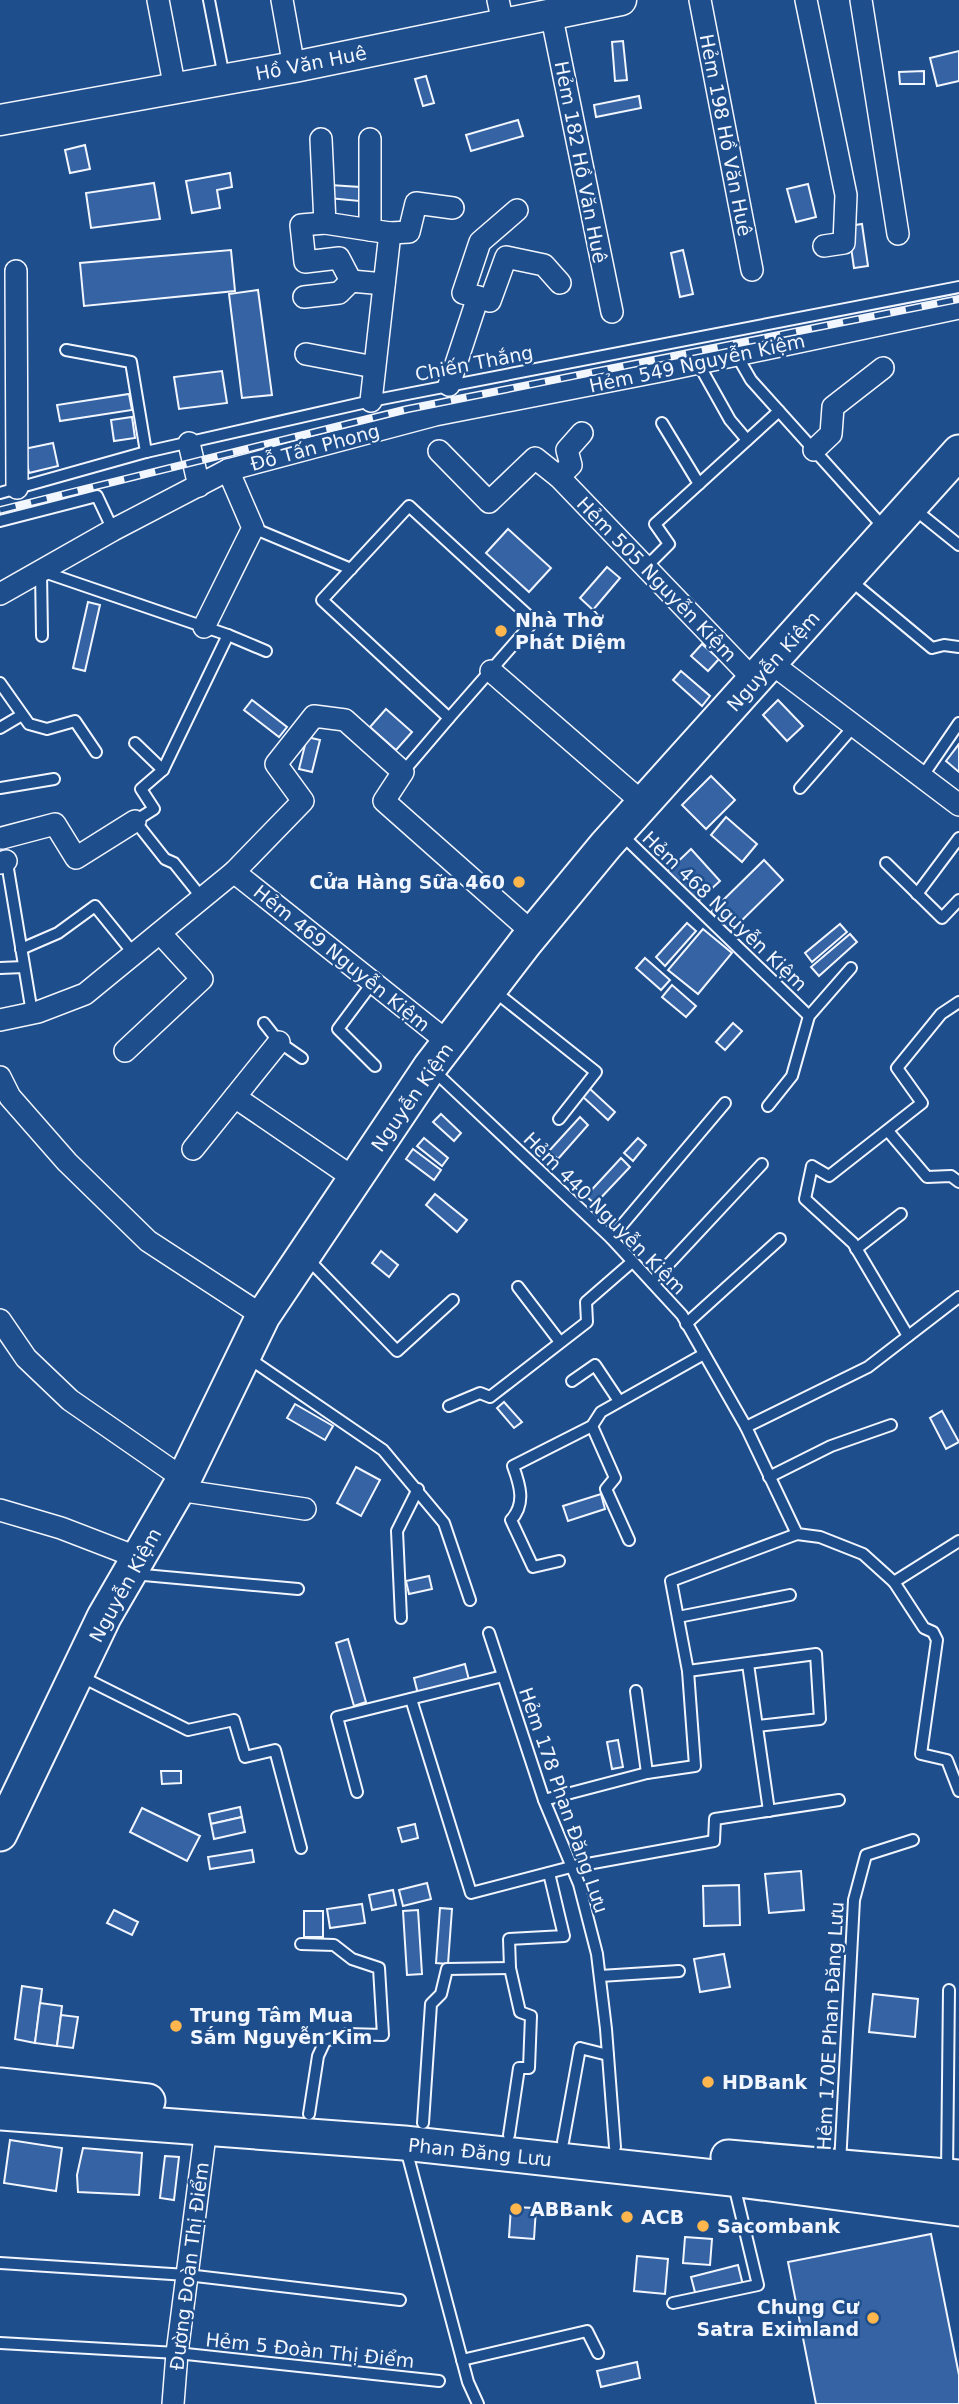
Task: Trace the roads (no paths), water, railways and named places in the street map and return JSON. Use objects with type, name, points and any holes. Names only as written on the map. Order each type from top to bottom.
[{"type":"main road","name":"Hồ Văn Huê","points":[[0,120],[295,67],[501,11],[551,13],[621,0]]},
{"type":"main road","name":"Nguyễn Kiệm","points":[[2,1827],[104,1617],[181,1484],[263,1316],[440,1055],[533,933],[618,831],[959,452]]},
{"type":"main road","name":"Phan Đăng Lưu","points":[[0,2085],[104,2097],[309,2113],[413,2133],[959,2209]]},
{"type":"main road","name":"Phan Đăng Lưu","points":[[0,2113],[206,2128],[509,2135],[615,2147],[953,2176]]},
{"type":"street","points":[[158,0],[175,89]]},
{"type":"street","points":[[282,0],[295,67]]},
{"type":"street","name":"Hẻm 198 Hồ Văn Huê","points":[[700,0],[752,270]]},
{"type":"street","points":[[806,0],[846,195],[844,243],[824,246]]},
{"type":"street","points":[[861,0],[898,234]]},
{"type":"street","name":"Hẻm 182 Hồ Văn Huê","points":[[551,13],[612,312]]},
{"type":"street","points":[[321,139],[325,223]]},
{"type":"street","points":[[370,139],[384,284],[371,401]]},
{"type":"street","points":[[351,281],[339,258],[305,262],[301,225],[325,223],[380,232],[409,232],[416,203],[453,208]]},
{"type":"street","points":[[517,210],[480,242],[463,293],[491,301],[506,257],[544,265],[560,283]]},
{"type":"street","points":[[9,490],[8,316],[16,271]]},
{"type":"street","points":[[351,281],[384,284]]},
{"type":"street","points":[[304,296],[339,293],[351,281]]},
{"type":"street","points":[[449,385],[478,298]]},
{"type":"street","name":"Hẻm 549 Nguyễn Kiệm","points":[[435,415],[959,308]]},
{"type":"street","points":[[306,354],[374,366]]},
{"type":"street","points":[[814,450],[831,433],[833,407],[883,368]]},
{"type":"street","name":"Đỗ Tấn Phong","points":[[0,594],[113,530],[228,470],[435,415]]},
{"type":"street","points":[[559,477],[571,465],[567,450],[582,433]]},
{"type":"street","points":[[189,443],[199,486]]},
{"type":"street","name":"Hẻm 505 Nguyễn Kiệm","points":[[439,450],[489,502],[535,458],[559,477],[646,567],[763,672],[854,726],[959,805]]},
{"type":"street","points":[[204,627],[253,528],[228,470]]},
{"type":"street","points":[[491,671],[643,803]]},
{"type":"street","name":"Hẻm 469 Nguyễn Kiệm","points":[[0,1020],[32,1013],[85,994],[234,872],[303,802],[276,764],[314,716],[345,720],[403,772]]},
{"type":"street","points":[[403,772],[384,801],[533,933]]},
{"type":"street","points":[[1,833],[55,824],[76,858],[135,821]]},
{"type":"street","name":"Hẻm 469 Nguyễn Kiệm","points":[[234,872],[373,982],[440,1055]]},
{"type":"street","points":[[125,1051],[202,979],[160,933]]},
{"type":"street","points":[[193,1149],[278,1042]]},
{"type":"street","points":[[0,1077],[10,1097],[67,1162],[148,1241],[263,1316]]},
{"type":"street","points":[[235,1097],[355,1179]]},
{"type":"street","points":[[0,1320],[26,1358],[70,1400],[181,1484],[305,1508]]},
{"type":"street","points":[[0,1510],[61,1528],[135,1566]]},
{"type":"street","name":"Đường Đoàn Thị Điểm","points":[[173,2404],[206,2128]]},
{"type":"lane","points":[[209,0],[224,80]]},
{"type":"lane","name":"Chiến Thắng","points":[[9,490],[146,452],[371,401],[959,287]]},
{"type":"lane","points":[[66,350],[131,362],[146,452]]},
{"type":"lane","points":[[736,354],[751,380],[887,532]]},
{"type":"lane","points":[[698,363],[730,419],[747,440]]},
{"type":"lane","points":[[646,567],[669,544],[655,524],[779,411]]},
{"type":"lane","points":[[662,423],[699,484]]},
{"type":"lane","points":[[0,521],[97,496],[113,530]]},
{"type":"lane","points":[[403,772],[534,621],[409,506],[322,600],[449,718]]},
{"type":"lane","points":[[910,507],[959,545]]},
{"type":"lane","points":[[253,528],[351,569]]},
{"type":"lane","points":[[42,636],[41,571],[228,635],[266,651]]},
{"type":"lane","points":[[847,578],[932,648],[944,645],[959,647]]},
{"type":"lane","points":[[202,898],[174,863],[165,859],[135,821],[154,809],[141,789],[163,770],[228,635]]},
{"type":"lane","points":[[0,682],[29,724],[47,729],[75,721],[96,752]]},
{"type":"lane","points":[[0,728],[22,715]]},
{"type":"lane","points":[[922,777],[959,723]]},
{"type":"lane","points":[[800,789],[854,726]]},
{"type":"lane","points":[[135,743],[163,770]]},
{"type":"lane","points":[[0,788],[54,779]]},
{"type":"lane","name":"Hẻm 468 Nguyễn Kiệm","points":[[618,831],[809,1016]]},
{"type":"lane","points":[[1,833],[3,862],[32,1013]]},
{"type":"lane","points":[[917,894],[959,838]]},
{"type":"lane","points":[[886,863],[942,918],[959,900]]},
{"type":"lane","points":[[21,949],[58,933],[95,906],[134,954]]},
{"type":"lane","points":[[0,968],[24,967]]},
{"type":"lane","name":"Hẻm 468 Nguyễn Kiệm","points":[[768,1106],[792,1076],[809,1016],[851,968]]},
{"type":"lane","points":[[373,982],[338,1029],[375,1066]]},
{"type":"lane","points":[[491,988],[596,1072],[559,1119]]},
{"type":"lane","points":[[908,1336],[853,1243],[805,1199],[812,1166],[829,1176],[922,1103],[897,1069],[941,1014],[959,1002]]},
{"type":"lane","points":[[264,1023],[278,1042],[302,1058]]},
{"type":"lane","name":"Hẻm 440 Nguyễn Kiệm","points":[[440,1055],[682,1315],[746,1427],[797,1534]]},
{"type":"lane","points":[[611,1238],[725,1103]]},
{"type":"lane","points":[[888,1131],[928,1177],[956,1176]]},
{"type":"lane","points":[[652,1282],[762,1164]]},
{"type":"lane","points":[[856,1249],[901,1214]]},
{"type":"lane","points":[[687,1324],[780,1239]]},
{"type":"lane","points":[[304,1255],[397,1350],[453,1300]]},
{"type":"lane","points":[[449,1406],[480,1393],[490,1397],[587,1322],[586,1302],[632,1262]]},
{"type":"lane","points":[[518,1287],[560,1342]]},
{"type":"lane","points":[[746,1427],[867,1367],[959,1297]]},
{"type":"lane","points":[[559,1560],[533,1567],[511,1520],[517,1513],[521,1488],[513,1466],[592,1426],[601,1412],[704,1354]]},
{"type":"lane","points":[[245,1355],[383,1450],[444,1523],[470,1600]]},
{"type":"lane","points":[[572,1381],[595,1365],[619,1401]]},
{"type":"lane","points":[[769,1477],[831,1446],[891,1425]]},
{"type":"lane","points":[[592,1426],[615,1478],[606,1489],[629,1540]]},
{"type":"lane","points":[[401,1618],[397,1531],[418,1489]]},
{"type":"lane","points":[[544,1800],[647,1773],[695,1766],[688,1671],[671,1581],[797,1534],[820,1537],[863,1554],[894,1582],[924,1628],[933,1632],[937,1640],[921,1754],[947,1760],[959,1791]]},
{"type":"lane","points":[[894,1582],[959,1541]]},
{"type":"lane","points":[[135,1566],[298,1589]]},
{"type":"lane","points":[[678,1617],[790,1595]]},
{"type":"lane","name":"Hẻm 178 Phan Đăng Lưu","points":[[489,1633],[544,1800],[579,1884],[597,1954],[615,2147]]},
{"type":"lane","points":[[688,1671],[816,1654],[820,1719],[758,1726]]},
{"type":"lane","points":[[748,1664],[769,1811]]},
{"type":"lane","points":[[77,1675],[188,1730],[234,1720],[245,1757],[275,1750],[301,1848]]},
{"type":"lane","points":[[358,1792],[337,1717],[503,1676]]},
{"type":"lane","points":[[636,1691],[647,1773]]},
{"type":"lane","points":[[411,1699],[471,1893],[571,1867],[714,1841],[715,1819],[839,1800]]},
{"type":"lane","name":"Hẻm 170E Phan Đăng Lưu","points":[[840,2167],[854,1900],[866,1855],[913,1840]]},
{"type":"lane","points":[[509,2135],[519,2068],[529,2068],[531,2016],[520,2012],[510,1968],[509,1938],[564,1936],[549,1873]]},
{"type":"lane","points":[[301,1944],[334,1945],[352,1959],[379,1968],[383,2035],[346,2034],[325,2041],[318,2056],[309,2113]]},
{"type":"lane","points":[[478,2404],[462,2360],[413,2133],[432,2004],[441,1994],[447,1969],[510,1968]]},
{"type":"lane","points":[[600,1976],[679,1971]]},
{"type":"lane","points":[[949,1990],[953,2176]]},
{"type":"lane","points":[[563,2142],[580,2048],[608,2055]]},
{"type":"lane","points":[[673,2303],[758,2284],[732,2179]]},
{"type":"lane","points":[[0,2263],[187,2275],[400,2300]]},
{"type":"lane","points":[[462,2360],[587,2331],[598,2353]]},
{"type":"lane","name":"Hẻm 5 Đoàn Thị Điểm","points":[[0,2343],[177,2353],[439,2381]]},
{"type":"railway","points":[[0,510],[408,409],[959,299]]},
{"type":"place","name":"Nhà Thờ Phát Diệm","points":[[501,631]]},
{"type":"place","name":"Cửa Hàng Sữa 460","points":[[519,882]]},
{"type":"place","name":"Trung Tâm Mua Sắm Nguyễn Kim","points":[[176,2026]]},
{"type":"place","name":"HDBank","points":[[708,2082]]},
{"type":"place","name":"ABBank","points":[[516,2209]]},
{"type":"place","name":"ACB","points":[[627,2217]]},
{"type":"place","name":"Sacombank","points":[[703,2226]]},
{"type":"place","name":"Chung Cư Satra Eximland","points":[[873,2318]]}]
